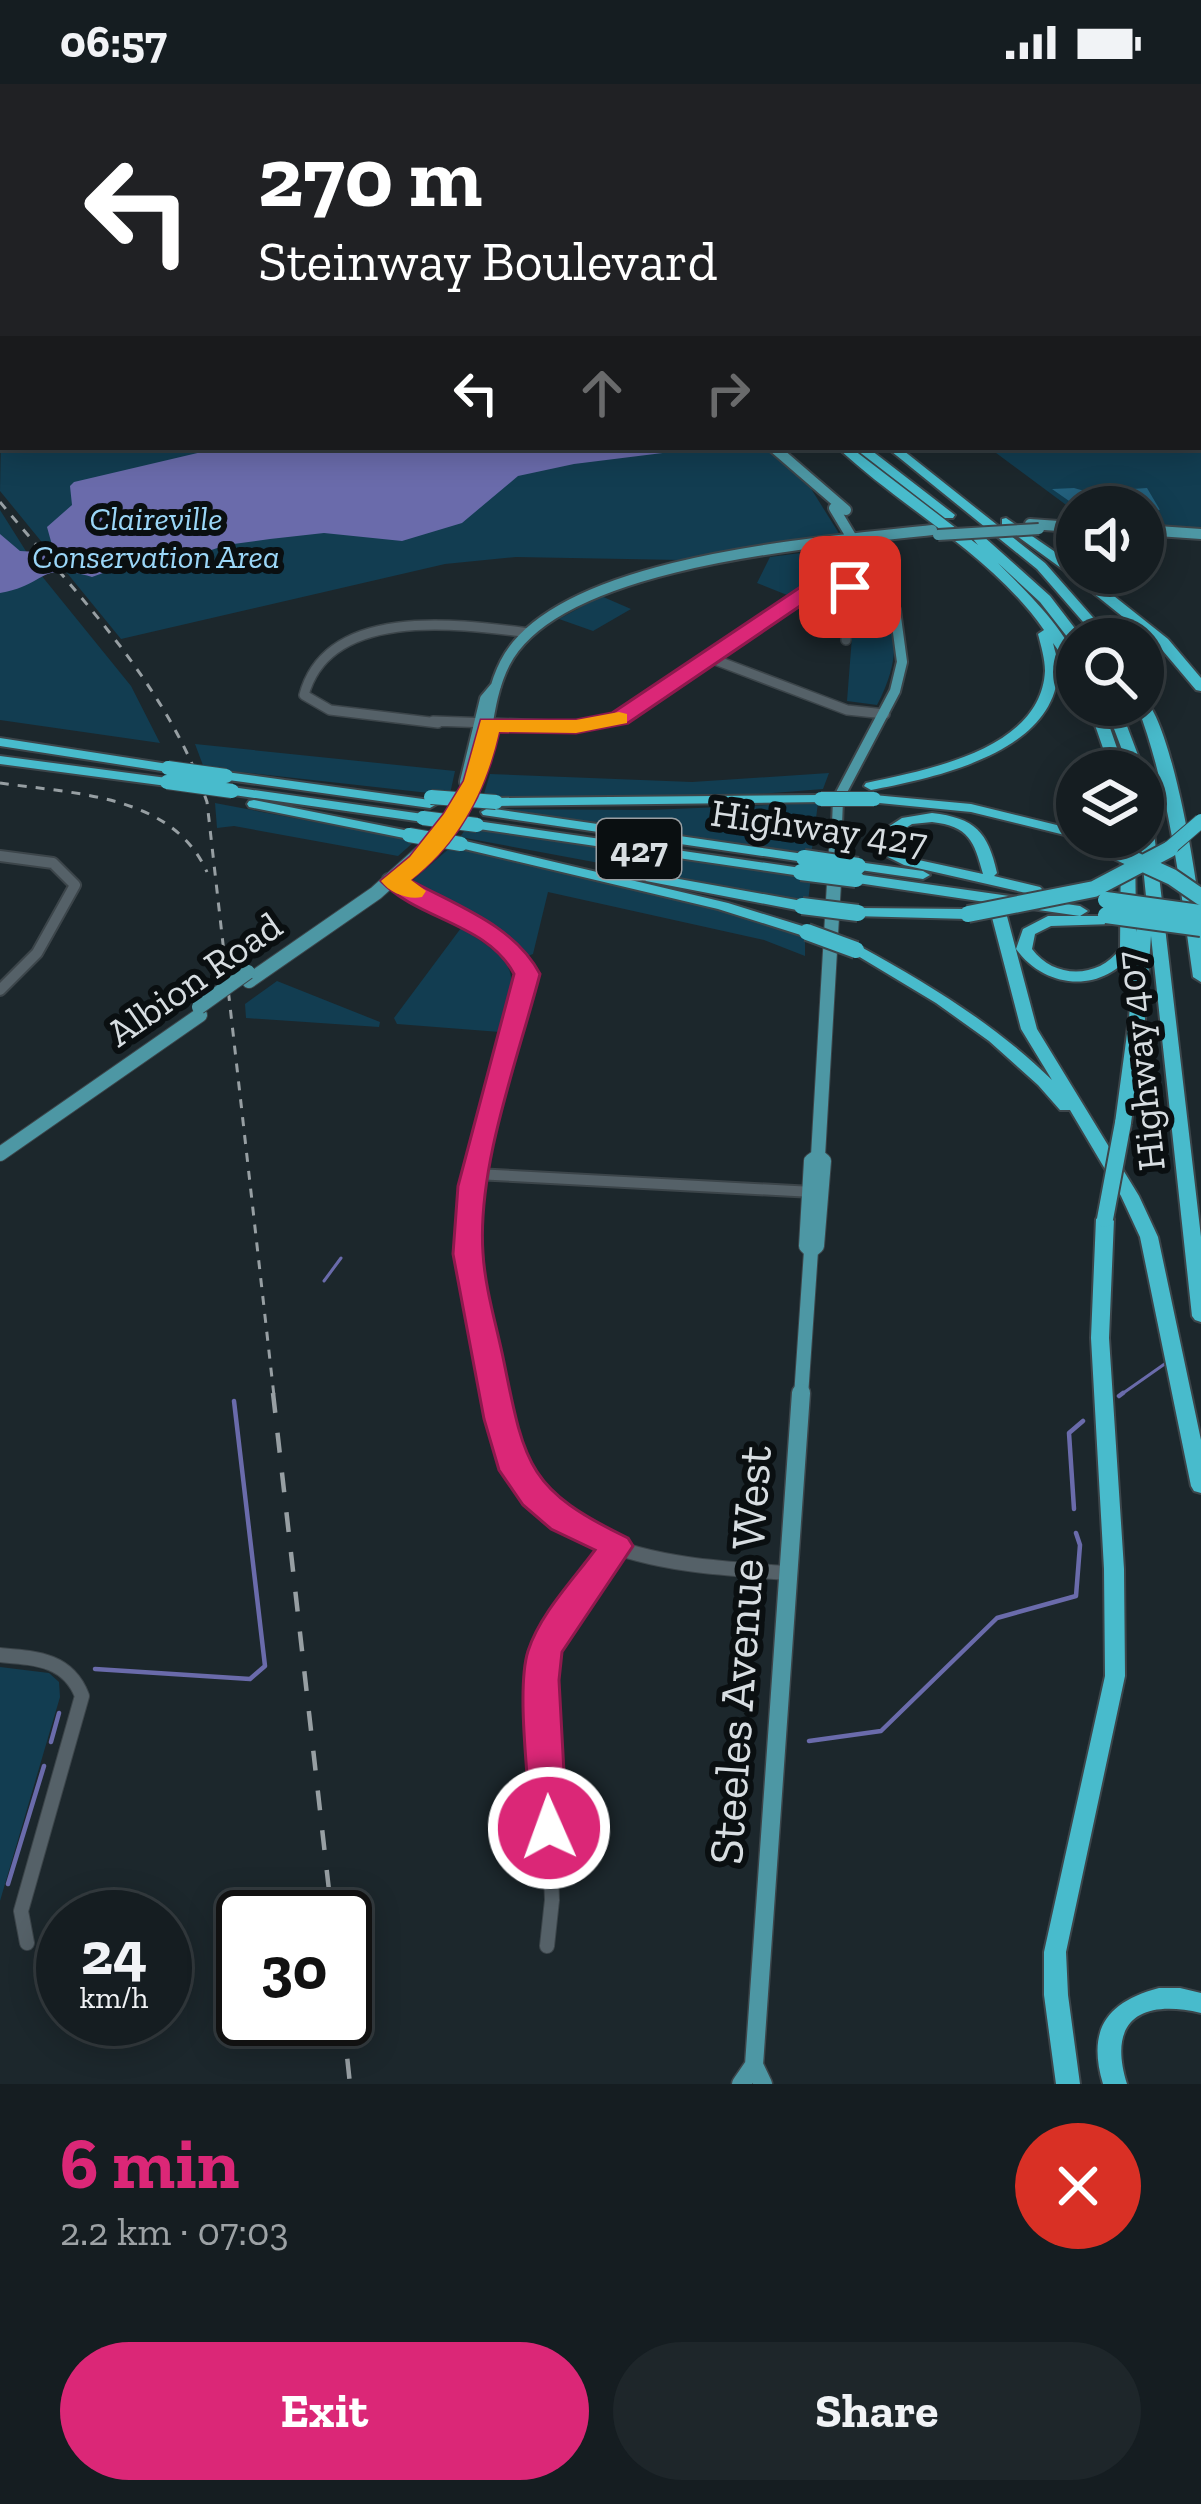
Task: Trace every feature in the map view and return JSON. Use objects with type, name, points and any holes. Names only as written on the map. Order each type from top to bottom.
[{"type":"highway","points":[[847,450],[963,538],[1029,601],[1056,638]]},
{"type":"highway","points":[[863,450],[1002,556],[1057,618]]},
{"type":"highway","points":[[896,450],[1041,566],[1087,618]]},
{"type":"highway","points":[[929,473],[954,485],[1056,558]]},
{"type":"highway","points":[[1103,594],[1163,642],[1201,687]]},
{"type":"highway","points":[[872,793],[948,769],[997,746],[1046,702],[1054,680],[1053,656],[1029,601]]},
{"type":"highway","name":"Highway 407","points":[[1153,726],[1174,797],[1201,977]]},
{"type":"highway","name":"Highway 427","points":[[0,742],[168,780],[487,813],[1106,912],[1201,914]]},
{"type":"highway","points":[[0,760],[229,788],[409,835],[858,913],[968,914],[1042,904],[1106,885],[1159,858],[1201,821]]},
{"type":"highway","name":"Highway 427","points":[[229,788],[353,793],[428,806]]},
{"type":"highway","points":[[428,806],[487,813],[872,793],[971,808],[1056,828]]},
{"type":"highway","points":[[990,873],[983,846],[964,826],[929,817],[908,819],[886,834],[893,854],[909,862],[1035,890]]},
{"type":"highway","points":[[461,844],[723,906],[856,950],[1006,1043],[1096,1137]]},
{"type":"highway","points":[[1128,858],[1128,949],[1121,962],[1108,972],[1062,974],[1037,964],[1024,949],[1028,932],[1048,921],[1106,912],[1139,919],[1201,928]]},
{"type":"highway","points":[[1131,858],[1201,897]]},
{"type":"highway","points":[[1068,2084],[1055,1952],[1115,1676],[1114,1569],[1100,1338],[1105,1219],[1137,1019],[1148,858]]},
{"type":"highway","name":"Highway 407","points":[[1150,858],[1201,1316]]},
{"type":"highway","name":"Highway 427","points":[[857,873],[1035,890],[1106,912]]},
{"type":"highway","points":[[997,906],[1029,1029],[1096,1137],[1148,1237],[1201,1486]]},
{"type":"highway","points":[[1114,2084],[1106,2065],[1108,2037],[1121,2015],[1148,1999],[1170,1996],[1201,2003]]},
{"type":"main road","name":"Steeles Avenue West","points":[[741,2084],[758,2075],[787,1573],[811,1251],[817,1246],[815,1192],[824,1161],[818,1156],[838,820],[899,682],[903,649],[898,611],[861,542],[834,508],[839,505],[776,450]]},
{"type":"main road","name":"Albion Road","points":[[0,1154],[249,976],[419,862],[476,781],[485,722],[506,659],[530,633],[570,604],[637,577],[781,551],[935,532],[1056,527]]},
{"type":"main road","points":[[1164,531],[1201,534]]},
{"type":"main road","name":"Albion Road","points":[[0,1144],[200,1011]]},
{"type":"street","points":[[530,633],[420,621],[392,624],[323,656],[312,668],[304,692],[309,701],[330,710],[433,721],[586,726],[620,718],[841,574],[851,579],[846,640]]},
{"type":"street","points":[[710,658],[847,710],[885,714]]},
{"type":"street","points":[[0,856],[49,860],[70,873],[75,885],[37,952],[0,990]]},
{"type":"street","points":[[389,879],[484,929],[507,945],[525,968],[527,984],[467,1218],[468,1254],[515,1470],[547,1508],[592,1538],[678,1562],[787,1573]]},
{"type":"street","points":[[475,1174],[815,1192]]},
{"type":"street","points":[[547,1946],[552,1900],[542,1680],[545,1652],[568,1609],[616,1546]]},
{"type":"street","points":[[0,1655],[59,1664],[76,1680],[82,1696],[21,1911],[27,1943]]},
{"type":"green space","name":"Claireville Conservation Area","points":[[1,450],[767,450],[810,487],[840,535],[681,560],[516,557],[445,564],[121,639],[0,491]]},
{"type":"green space","points":[[992,450],[1201,450],[1201,529],[1164,526],[1164,486],[1056,486],[1056,497]]},
{"type":"green space","name":"Claireville Conservation Area","points":[[0,510],[41,575],[131,686],[160,743],[0,720]]},
{"type":"green space","points":[[854,550],[892,625],[893,662],[877,705],[847,701],[857,572],[830,572],[792,597],[757,583],[770,557]]},
{"type":"green space","points":[[601,596],[631,609],[593,631],[559,619]]},
{"type":"green space","points":[[195,744],[455,771],[450,794],[429,793],[204,768]]},
{"type":"green space","points":[[829,773],[823,789],[781,792],[611,799],[483,797],[490,774],[692,782]]},
{"type":"green space","points":[[215,803],[415,841],[398,856],[234,826],[217,828]]},
{"type":"green space","points":[[818,803],[811,856],[476,809],[649,810]]},
{"type":"green space","points":[[467,827],[811,876],[808,902],[460,837]]},
{"type":"green space","points":[[452,846],[723,909],[805,935],[805,956],[764,940],[548,892],[533,954],[528,956],[514,941],[413,880]]},
{"type":"green space","points":[[461,928],[493,950],[509,969],[511,994],[500,1032],[397,1024],[394,1018]]},
{"type":"green space","points":[[277,981],[380,1022],[379,1027],[246,1018],[245,1004]]},
{"type":"green space","points":[[0,1667],[49,1673],[59,1682],[60,1697],[0,1901]]},
{"type":"shaded area","points":[[210,450],[687,450],[518,476],[462,523],[402,541],[324,533],[270,539],[226,545],[191,557],[133,562],[92,577],[51,573],[0,593],[0,534],[20,551],[38,552],[52,545],[47,527],[72,505],[70,486]]},
{"type":"waterway","points":[[324,1281],[341,1258]]},
{"type":"waterway","points":[[1123,1393],[1119,1396],[1166,1363]]},
{"type":"waterway","points":[[95,1669],[250,1679],[265,1666],[234,1401]]},
{"type":"waterway","points":[[1074,1509],[1069,1433],[1083,1421]]},
{"type":"waterway","points":[[809,1741],[881,1731],[997,1618],[1076,1596],[1080,1545],[1076,1533]]},
{"type":"waterway","points":[[51,1742],[59,1713]]},
{"type":"waterway","points":[[8,1884],[44,1766]]},
{"type":"railway","points":[[0,502],[144,680],[190,759],[207,802],[274,1396]]},
{"type":"railway","points":[[0,783],[89,795],[146,812],[191,846],[207,872]]},
{"type":"railway","points":[[273,1393],[329,1890]]},
{"type":"railway","points":[[346,2046],[350,2084]]},
{"type":"slow traffic","points":[[413,891],[394,881],[419,862],[455,816],[476,781],[490,725],[576,727],[619,719]]},
{"type":"route","points":[[549,1828],[542,1680],[545,1652],[568,1609],[616,1546],[562,1520],[515,1470],[500,1419],[468,1254],[472,1186],[527,974],[523,962],[496,937],[394,881],[419,862],[455,816],[476,781],[490,725],[576,727],[620,718],[827,578],[848,575],[850,587]]}]
